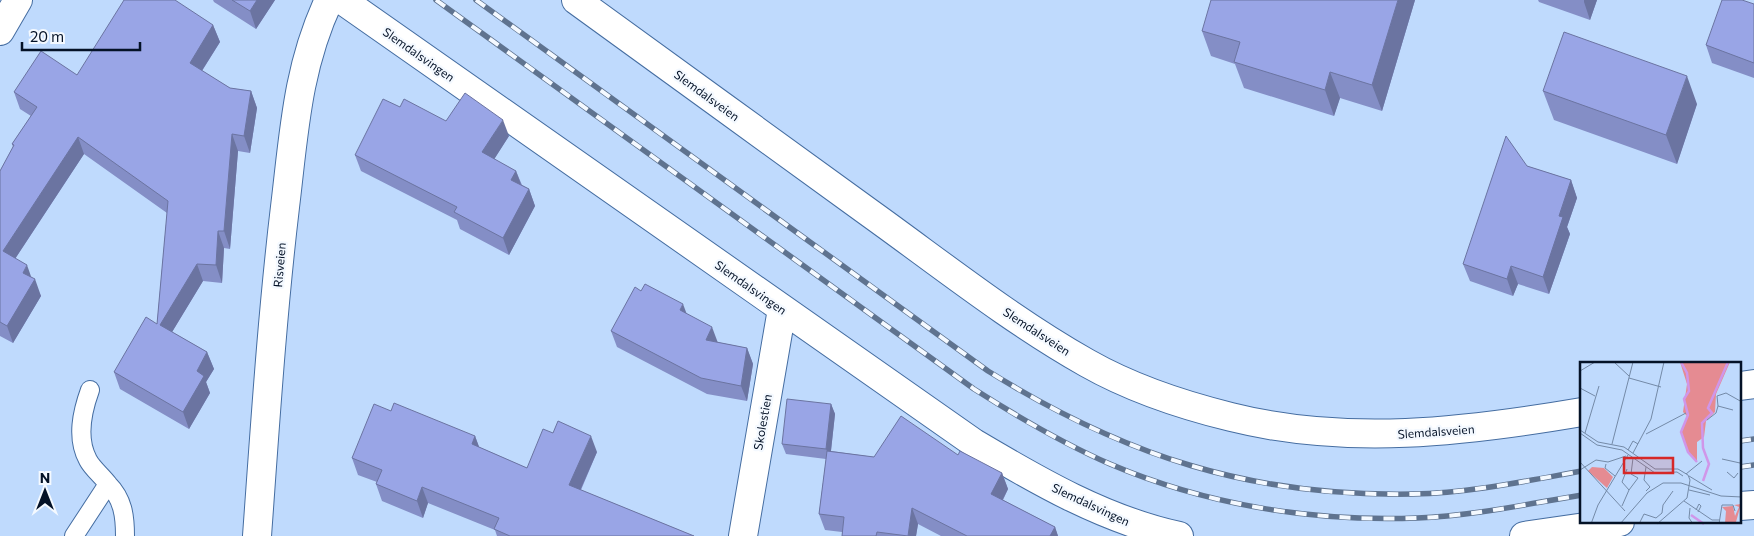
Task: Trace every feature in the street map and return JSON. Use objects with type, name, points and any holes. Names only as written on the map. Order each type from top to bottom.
[{"type":"street","points":[[0,31],[18,0]]},
{"type":"street","name":"Risveien","points":[[256,536],[280,247],[297,106],[302,75],[310,45],[329,0]]},
{"type":"street","name":"Slemdalsvingen","points":[[342,0],[933,416],[1026,474],[1121,520],[1179,536]]},
{"type":"street","name":"Slemdalsveien","points":[[576,0],[1002,308],[1088,364],[1126,382],[1177,402],[1232,417],[1311,431],[1354,434],[1449,431],[1580,412]]},
{"type":"street","name":"Skolestien","points":[[743,536],[782,309]]},
{"type":"street","points":[[1524,536],[1606,524]]},
{"type":"lane","points":[[90,390],[81,423],[82,443],[88,460],[117,493],[125,515],[125,536]]},
{"type":"lane","points":[[74,536],[108,484]]},
{"type":"building","points":[[124,0],[175,0],[213,25],[190,63],[230,88],[251,91],[244,136],[232,134],[224,231],[218,231],[216,265],[197,264],[160,325],[207,352],[197,371],[204,376],[183,412],[114,372],[146,317],[157,324],[168,201],[78,137],[3,251],[27,265],[23,273],[35,279],[7,326],[0,322],[0,171],[14,145],[12,144],[37,107],[14,92],[41,51],[77,75]]},
{"type":"building","points":[[232,0],[257,0],[250,11]]},
{"type":"building","points":[[1211,0],[1398,0],[1372,85],[1330,72],[1325,90],[1234,62],[1240,42],[1202,31]]},
{"type":"building","points":[[1722,0],[1742,0],[1754,4],[1754,63],[1706,45]]},
{"type":"building","points":[[1564,32],[1687,76],[1666,135],[1543,91]]},
{"type":"building","points":[[465,93],[503,120],[482,152],[516,171],[511,180],[529,189],[503,238],[454,212],[457,207],[355,155],[383,99],[400,107],[404,99],[446,121]]},
{"type":"building","points":[[1506,136],[1527,166],[1571,180],[1559,216],[1563,217],[1543,277],[1511,266],[1507,279],[1463,264]]},
{"type":"building","points":[[645,284],[683,304],[680,310],[712,327],[706,340],[747,348],[741,386],[701,378],[611,331],[635,287],[641,291]]},
{"type":"building","points":[[787,399],[831,404],[826,449],[782,444]]},
{"type":"building","points":[[394,403],[475,436],[472,444],[527,468],[543,429],[553,433],[558,421],[591,436],[569,485],[694,536],[510,536],[494,529],[499,518],[422,487],[417,501],[376,484],[382,470],[352,458],[374,404],[391,411]]},
{"type":"building","points":[[901,416],[958,455],[960,451],[1002,473],[991,494],[1055,527],[1050,536],[967,536],[912,508],[908,536],[877,532],[876,536],[842,536],[844,517],[819,514],[827,451],[874,457]]},
{"type":"railway","points":[[436,0],[974,389],[1040,429],[1110,464],[1146,478],[1222,500],[1260,508],[1339,517],[1378,519],[1438,517],[1580,495]]},
{"type":"railway","points":[[476,0],[988,371],[1039,401],[1089,427],[1191,466],[1243,479],[1297,488],[1354,493],[1434,493],[1498,486],[1580,471]]},
{"type":"railway","points":[[1742,441],[1754,439]]},
{"type":"railway","points":[[1742,467],[1754,465]]}]
